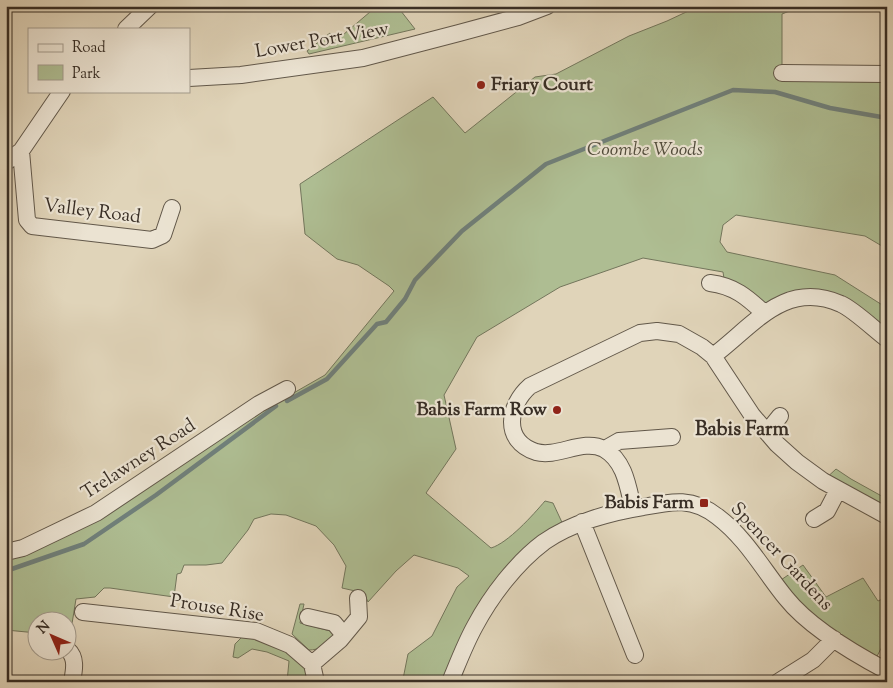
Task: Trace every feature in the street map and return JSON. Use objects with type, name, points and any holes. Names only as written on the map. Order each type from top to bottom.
[{"type":"street","points":[[127,28],[150,6]]},
{"type":"street","name":"Lower Port View","points":[[190,78],[241,75],[363,58],[476,29],[518,17],[547,6]]},
{"type":"street","points":[[782,72],[887,74]]},
{"type":"street","points":[[6,162],[21,151],[61,92]]},
{"type":"street","name":"Valley Road","points":[[21,151],[27,220],[32,226],[152,240],[163,235],[172,208]]},
{"type":"street","points":[[710,283],[725,285],[745,296],[764,313]]},
{"type":"street","points":[[713,356],[764,313],[779,304],[795,298],[819,296],[843,305],[887,339]]},
{"type":"street","points":[[633,508],[626,477],[618,462],[604,449],[594,446],[551,453],[538,452],[528,448],[516,438],[512,426],[513,413],[522,394],[530,386],[640,334],[657,331],[679,334],[702,347],[713,356],[752,415],[777,444],[798,462],[838,490],[887,516]]},
{"type":"street","name":"Trelawney Road","points":[[6,552],[22,548],[96,513],[259,404],[282,397]]},
{"type":"street","points":[[767,432],[780,416]]},
{"type":"street","points":[[604,449],[619,440],[672,436]]},
{"type":"street","points":[[814,519],[828,511],[838,490]]},
{"type":"street","name":"Spencer Gardens","points":[[450,682],[474,627],[494,595],[514,570],[544,542],[582,522],[633,508],[669,502],[697,503],[718,516],[738,535],[787,599],[806,619],[834,639],[887,671]]},
{"type":"street","points":[[582,522],[635,655]]},
{"type":"street","points":[[316,682],[312,664],[344,636],[359,617],[358,598]]},
{"type":"street","name":"Prouse Rise","points":[[83,612],[256,631],[290,646],[312,664]]},
{"type":"street","points":[[308,617],[334,624],[344,636]]},
{"type":"street","points":[[778,682],[813,660],[834,639]]},
{"type":"street","points":[[72,682],[73,660]]},
{"type":"green space","points":[[377,6],[397,6],[415,29],[309,54],[307,51],[330,33],[337,40]]},
{"type":"green space","name":"Coombe Woods","points":[[699,6],[802,6],[782,14],[782,72],[887,74],[887,249],[865,236],[736,215],[723,225],[720,242],[727,252],[835,275],[887,308],[887,339],[819,296],[764,313],[725,285],[723,272],[643,258],[560,287],[477,337],[444,395],[456,449],[426,493],[491,548],[512,535],[545,501],[553,503],[566,531],[514,570],[450,682],[400,682],[403,679],[408,654],[432,636],[457,587],[469,576],[458,568],[414,555],[396,571],[368,602],[364,593],[342,588],[346,566],[334,545],[316,526],[286,515],[271,514],[254,519],[248,530],[222,563],[184,565],[181,573],[177,574],[174,597],[104,588],[95,597],[76,599],[74,610],[28,610],[28,632],[6,630],[6,552],[23,548],[325,375],[394,291],[358,265],[337,259],[305,234],[300,184],[433,97],[465,133],[535,77],[556,74],[629,36]]},
{"type":"green space","points":[[836,469],[887,499],[887,516],[823,481]]},
{"type":"green space","points":[[803,565],[826,597],[863,578],[878,601],[887,597],[887,637],[873,664],[775,584]]},
{"type":"green space","points":[[300,604],[304,604],[300,623],[334,632],[335,638],[323,647],[309,650],[292,634]]},
{"type":"green space","points":[[249,630],[290,645],[316,682],[287,682],[289,661],[267,652],[252,649],[238,658],[233,657],[235,644]]},
{"type":"waterway","points":[[287,401],[327,379],[377,324],[386,322],[405,299],[415,280],[462,231],[546,164],[733,90],[775,92],[830,108],[887,118]]},
{"type":"waterway","points":[[6,571],[84,544],[156,495],[276,406]]},
{"type":"place","name":"Friary Court","points":[[481,85]]},
{"type":"place","name":"Babis Farm Row","points":[[557,410]]},
{"type":"place","name":"Babis Farm","points":[[704,503]]},
{"type":"district","name":"Babis Farm","points":[[742,430]]}]
